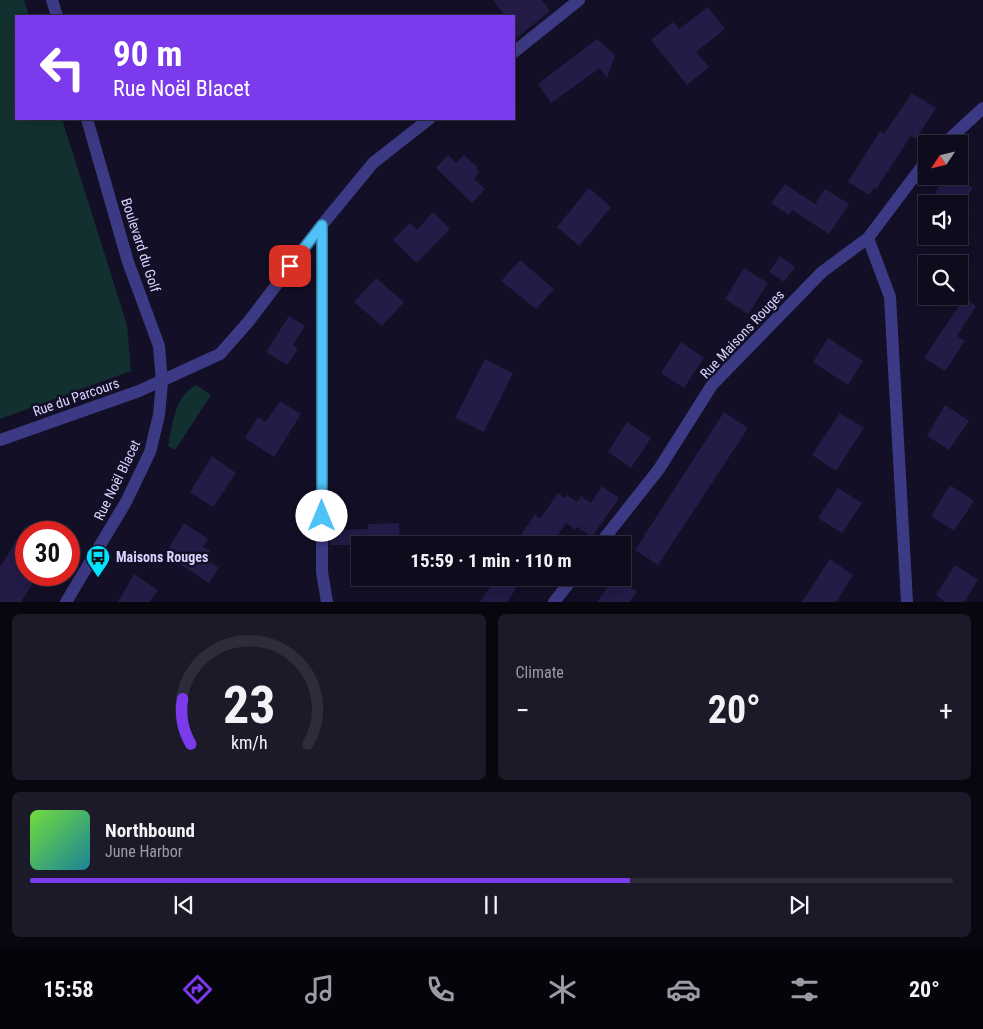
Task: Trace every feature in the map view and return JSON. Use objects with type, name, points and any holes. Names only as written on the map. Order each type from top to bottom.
[{"type":"street","points":[[52,0],[57,15]]},
{"type":"street","points":[[515,51],[579,0]]},
{"type":"street","points":[[954,135],[983,108]]},
{"type":"street","name":"Boulevard du Golf","points":[[87,120],[128,262],[159,346],[162,382]]},
{"type":"street","points":[[162,382],[220,354],[249,321],[322,225],[373,163],[428,120]]},
{"type":"street","name":"Rue Maisons Rouges","points":[[605,536],[659,469],[712,385],[822,272],[868,238],[918,172]]},
{"type":"street","points":[[322,225],[322,572],[327,602]]},
{"type":"street","points":[[868,238],[890,297],[907,602]]},
{"type":"street","name":"Rue du Parcours","points":[[0,440],[162,382]]},
{"type":"street","name":"Rue Noël Blacet","points":[[66,602],[126,502],[150,452],[159,415],[162,382]]},
{"type":"street","points":[[554,602],[567,586]]},
{"type":"green space","points":[[0,0],[24,0],[29,15],[15,15],[15,120],[62,120],[127,325],[131,371],[0,419]]},
{"type":"green space","points":[[196,385],[211,395],[175,450],[168,446],[173,420],[183,397]]},
{"type":"building","points":[[493,0],[542,0],[550,11],[515,39],[515,15],[504,15]]},
{"type":"building","points":[[708,7],[725,29],[696,52],[709,67],[687,85],[651,40],[673,22],[679,29]]},
{"type":"building","points":[[597,39],[615,55],[607,78],[600,68],[551,103],[538,84]]},
{"type":"building","points":[[912,93],[936,108],[916,139],[911,136],[876,189],[874,187],[869,195],[848,182],[880,131],[884,134]]},
{"type":"building","points":[[448,155],[456,163],[464,155],[478,168],[476,169],[479,173],[474,179],[485,189],[472,203],[436,168]]},
{"type":"building","points":[[785,184],[815,204],[825,189],[849,204],[829,234],[792,210],[789,215],[771,203]]},
{"type":"building","points":[[940,185],[968,185],[973,188],[968,195],[934,195]]},
{"type":"building","points":[[589,188],[611,207],[579,246],[557,227]]},
{"type":"building","points":[[433,212],[450,229],[417,263],[393,240],[410,223],[417,230]]},
{"type":"building","points":[[780,256],[795,267],[784,282],[769,272]]},
{"type":"building","points":[[520,260],[554,289],[536,309],[501,281]]},
{"type":"building","points":[[744,268],[768,283],[748,314],[725,299]]},
{"type":"building","points":[[376,278],[404,302],[382,326],[354,302]]},
{"type":"building","points":[[968,301],[976,306],[957,336],[965,341],[945,371],[924,358],[959,305],[968,305]]},
{"type":"building","points":[[289,316],[305,326],[293,345],[298,349],[287,365],[266,352]]},
{"type":"building","points":[[828,338],[863,361],[848,385],[813,362]]},
{"type":"building","points":[[681,342],[704,358],[684,388],[661,373]]},
{"type":"building","points":[[485,359],[513,373],[484,432],[455,418]]},
{"type":"building","points":[[280,401],[301,414],[274,457],[245,438],[258,417],[266,422]]},
{"type":"building","points":[[945,405],[969,421],[949,450],[927,436]]},
{"type":"building","points":[[724,412],[748,428],[658,565],[635,550]]},
{"type":"building","points":[[840,413],[864,428],[836,471],[812,455]]},
{"type":"building","points":[[627,422],[651,438],[631,468],[608,452]]},
{"type":"building","points":[[212,456],[236,473],[213,507],[190,492]]},
{"type":"building","points":[[950,485],[974,501],[954,531],[931,516]]},
{"type":"building","points":[[602,486],[619,498],[593,536],[577,527],[575,530],[566,523],[557,536],[520,536],[535,514],[540,519],[558,493],[565,498],[567,495],[577,502],[581,496],[591,503]]},
{"type":"building","points":[[838,488],[862,503],[842,533],[818,518]]},
{"type":"building","points":[[184,523],[208,539],[203,547],[210,551],[205,559],[219,568],[209,583],[165,554]]},
{"type":"building","points":[[399,523],[400,536],[351,536],[351,545],[330,545],[330,530],[368,529],[368,524]]},
{"type":"building","points":[[15,543],[15,586],[31,586],[21,602],[0,602],[0,567]]},
{"type":"building","points":[[830,559],[853,575],[836,602],[802,602]]},
{"type":"building","points":[[955,565],[978,580],[964,602],[945,602],[936,595]]},
{"type":"building","points":[[134,574],[158,590],[150,602],[118,602]]},
{"type":"building","points":[[491,586],[518,586],[507,602],[480,602]]},
{"type":"building","points":[[608,586],[628,586],[637,591],[630,602],[597,602]]},
{"type":"place","name":"Maisons Rouges","points":[[98,578]]},
{"type":"route","points":[[290,266],[322,225],[322,516]]}]
